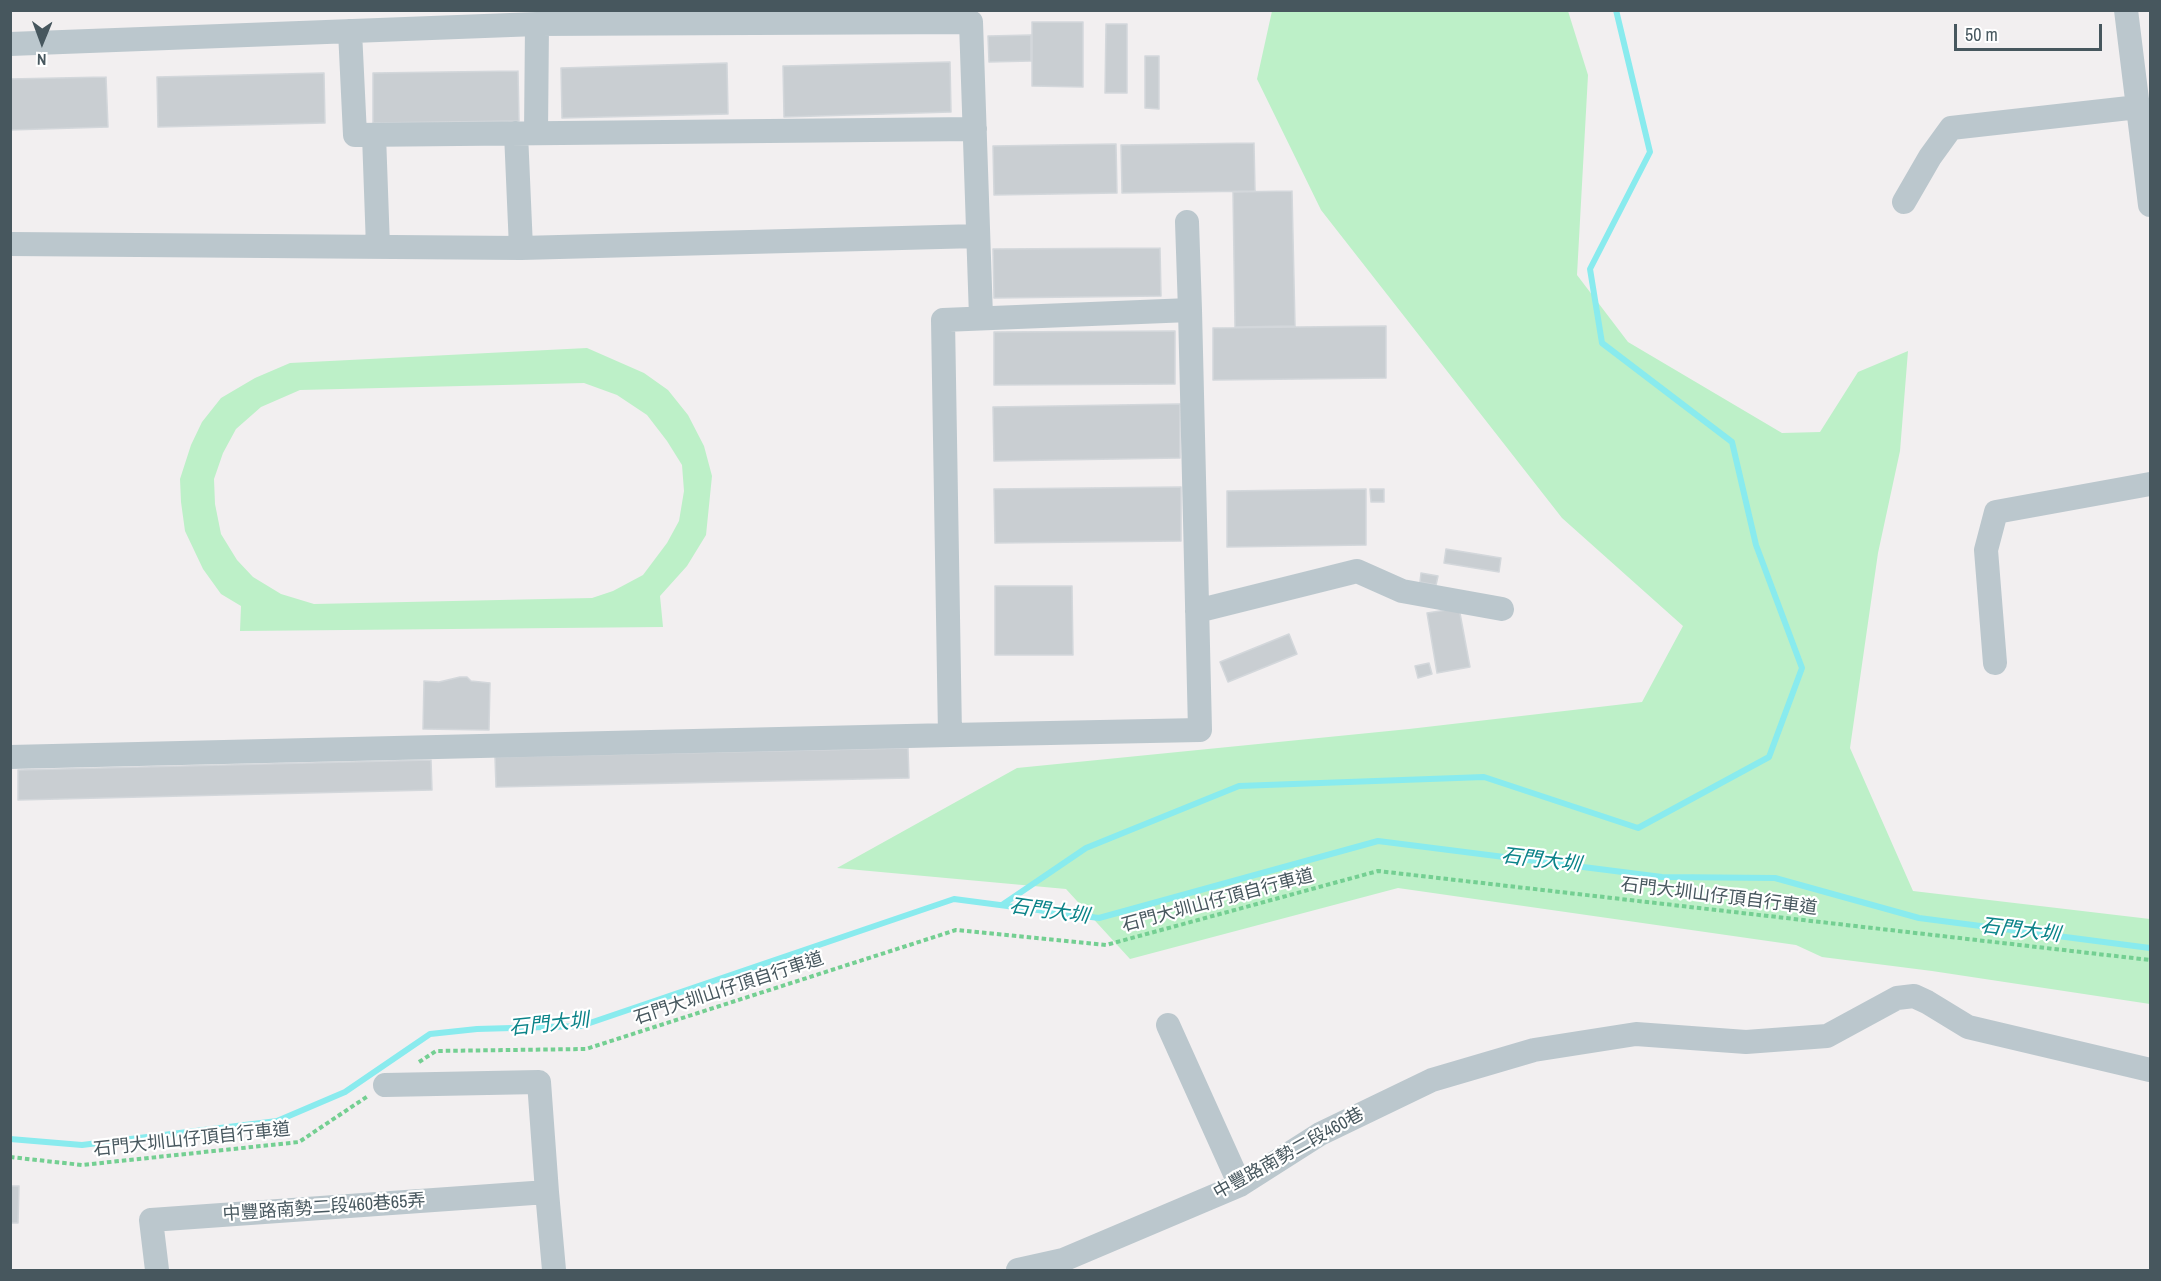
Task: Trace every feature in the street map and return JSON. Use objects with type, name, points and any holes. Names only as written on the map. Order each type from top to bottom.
[{"type":"street","points":[[2126,10],[2151,205]]},
{"type":"street","points":[[10,44],[350,31],[507,18],[537,24],[971,16],[981,317]]},
{"type":"street","points":[[521,248],[526,133],[537,24]]},
{"type":"street","points":[[350,31],[355,135],[975,129]]},
{"type":"street","points":[[1904,202],[1930,157],[1951,128],[2138,107]]},
{"type":"street","points":[[374,135],[378,247]]},
{"type":"street","points":[[10,757],[1200,730],[1187,222]]},
{"type":"street","points":[[10,244],[521,248],[978,236]]},
{"type":"street","points":[[950,735],[943,320],[1190,310]]},
{"type":"street","points":[[1995,663],[1986,550],[1996,512],[2151,484]]},
{"type":"street","points":[[1197,611],[1357,571],[1402,591],[1502,609]]},
{"type":"street","name":"中豐路南勢二段460巷","points":[[1018,1270],[1063,1260],[1240,1185],[1320,1134],[1432,1080],[1534,1050],[1636,1034],[1746,1042],[1827,1035],[1897,998],[1914,996],[1968,1027],[2151,1070]]},
{"type":"street","points":[[1168,1025],[1240,1185]]},
{"type":"street","points":[[385,1085],[539,1082],[554,1270]]},
{"type":"street","name":"中豐路南勢二段460巷65弄","points":[[157,1270],[152,1220],[547,1192]]},
{"type":"path","name":"石門大圳山仔頂自行車道","points":[[10,1157],[82,1165],[299,1142],[436,1051],[586,1049],[956,930],[1106,945],[1378,871],[2151,960]]},
{"type":"green space","points":[[1272,11],[1568,11],[1588,75],[1577,275],[1628,342],[1782,433],[1820,432],[1858,372],[1908,351],[1900,451],[1878,553],[1850,748],[1913,891],[2150,919],[2150,1004],[1822,957],[1796,945],[1398,888],[1130,959],[1066,889],[837,868],[1017,768],[1409,729],[1642,702],[1683,626],[1562,518],[1321,210],[1257,79]]},
{"type":"green space","points":[[587,348],[644,373],[668,390],[688,415],[704,446],[712,476],[706,535],[687,566],[660,596],[663,627],[240,631],[241,606],[221,594],[203,569],[185,531],[180,479],[191,445],[202,422],[221,398],[255,378],[290,363]],"holes":[[[584,383],[617,395],[647,415],[667,441],[682,465],[684,491],[679,521],[667,543],[643,575],[613,591],[592,598],[314,604],[281,594],[253,577],[237,560],[221,534],[215,504],[214,479],[223,453],[236,429],[261,407],[300,390]]]},
{"type":"building","points":[[1032,22],[1083,22],[1083,87],[1032,86]]},
{"type":"building","points":[[1106,24],[1127,24],[1127,93],[1105,93]]},
{"type":"building","points":[[1031,35],[1031,61],[989,62],[988,36]]},
{"type":"building","points":[[1145,56],[1159,56],[1159,109],[1145,108]]},
{"type":"building","points":[[950,62],[951,112],[784,117],[783,66]]},
{"type":"building","points":[[727,63],[728,114],[562,118],[561,68]]},
{"type":"building","points":[[518,71],[519,121],[373,123],[373,73]]},
{"type":"building","points":[[324,73],[325,123],[158,127],[157,77]]},
{"type":"building","points":[[106,77],[108,127],[10,130],[10,79]]},
{"type":"building","points":[[1254,143],[1255,191],[1122,193],[1121,145]]},
{"type":"building","points":[[1116,144],[1117,193],[994,195],[993,146]]},
{"type":"building","points":[[1292,191],[1295,326],[1235,327],[1233,192]]},
{"type":"building","points":[[1160,248],[1161,296],[994,298],[993,249]]},
{"type":"building","points":[[1386,326],[1386,378],[1213,380],[1213,328]]},
{"type":"building","points":[[1175,331],[1175,384],[994,385],[994,332]]},
{"type":"building","points":[[1180,404],[1180,458],[994,461],[993,407]]},
{"type":"building","points":[[1181,487],[1181,541],[995,543],[994,489]]},
{"type":"building","points":[[1366,489],[1366,545],[1227,547],[1227,491]]},
{"type":"building","points":[[1370,489],[1384,489],[1384,502],[1371,502]]},
{"type":"building","points":[[1446,549],[1501,558],[1499,572],[1444,563]]},
{"type":"building","points":[[1421,573],[1438,576],[1436,585],[1420,582]]},
{"type":"building","points":[[995,586],[1072,586],[1073,655],[995,655]]},
{"type":"building","points":[[1459,608],[1470,667],[1437,673],[1427,613]]},
{"type":"building","points":[[1289,634],[1297,654],[1228,682],[1220,662]]},
{"type":"building","points":[[1429,663],[1432,674],[1418,678],[1415,666]]},
{"type":"building","points":[[460,677],[490,683],[489,730],[423,729],[424,681],[439,682]]},
{"type":"building","points":[[908,748],[909,778],[496,787],[495,757]]},
{"type":"building","points":[[431,760],[432,790],[18,800],[18,770]]},
{"type":"building","points":[[10,1186],[19,1186],[18,1223],[10,1223]]},
{"type":"waterway","points":[[1002,905],[1086,848],[1239,786],[1484,777],[1638,828],[1769,757],[1802,668],[1756,545],[1732,442],[1602,343],[1590,269],[1650,152],[1616,10]]},
{"type":"waterway","name":"石門大圳","points":[[10,1139],[82,1145],[277,1121],[345,1092],[430,1034],[477,1029],[581,1026],[954,899],[1099,918],[1378,841],[1662,877],[1775,878],[1919,918],[2150,948]]}]
